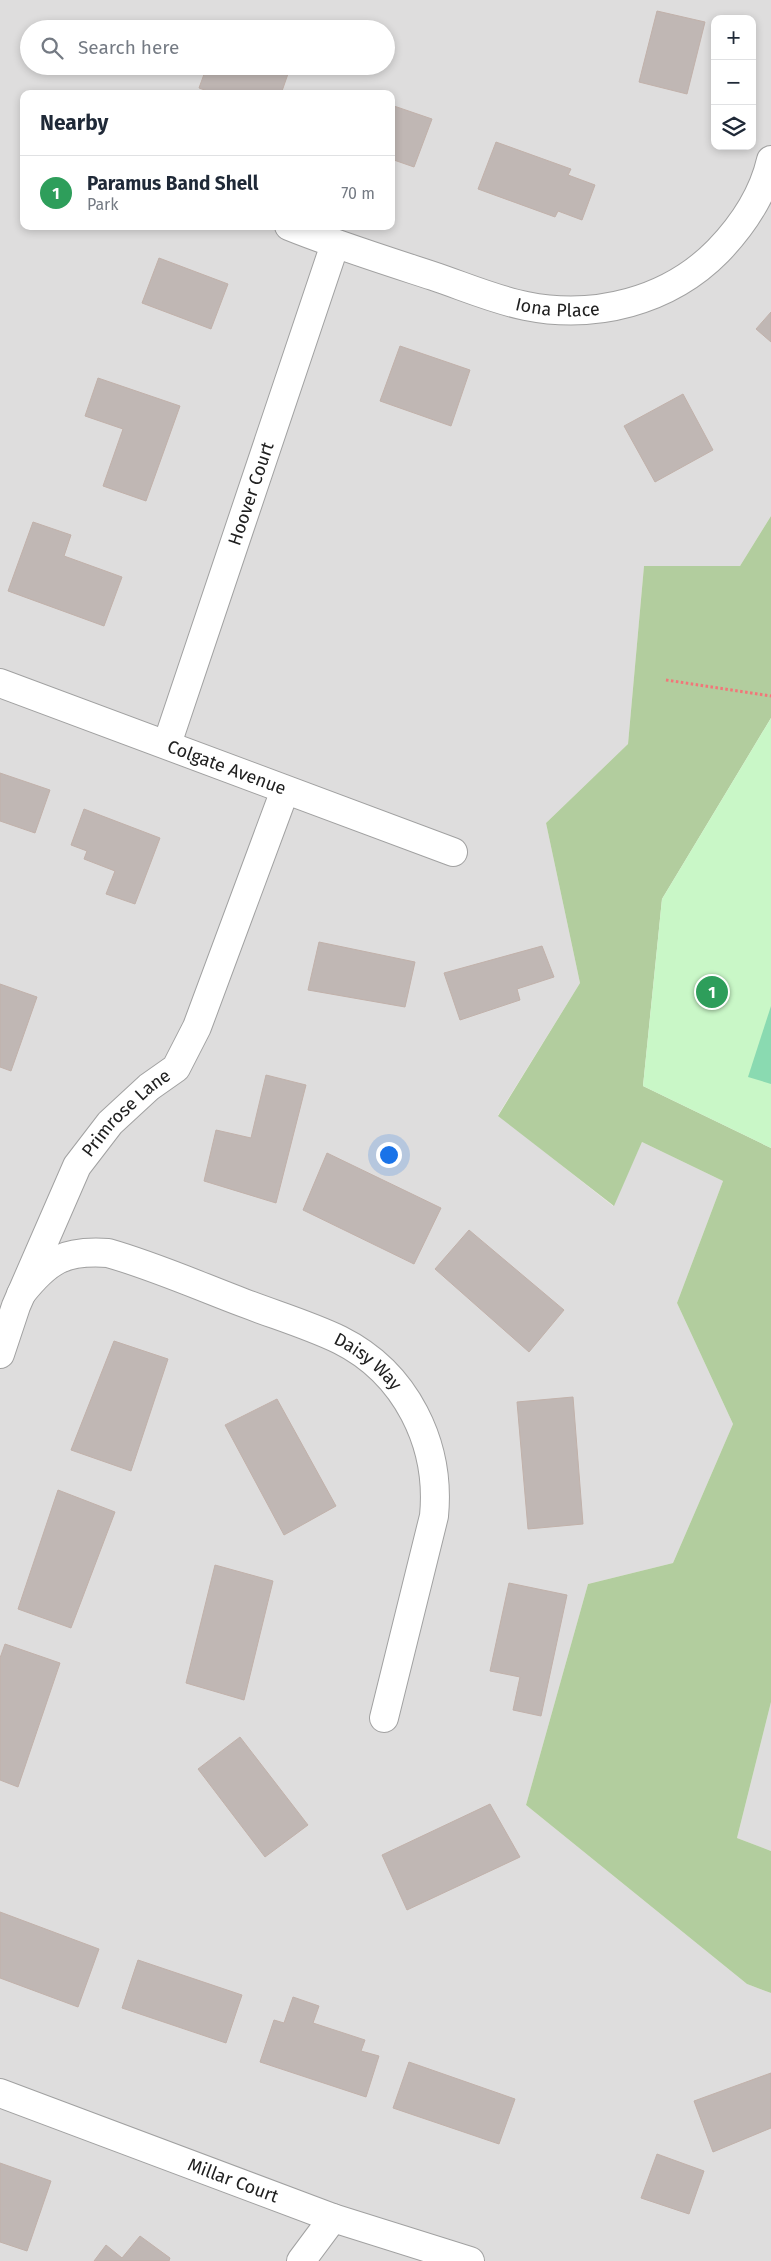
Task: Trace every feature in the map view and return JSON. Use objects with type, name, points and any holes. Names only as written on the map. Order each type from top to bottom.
[{"type":"street","name":"Iona Place","points":[[299,230],[335,244],[525,306],[561,311],[601,309],[636,301],[670,287],[706,263],[734,235],[758,198],[767,178],[771,160]]},
{"type":"street","name":"Hoover Court","points":[[167,744],[335,244]]},
{"type":"street","name":"Colgate Avenue","points":[[0,683],[453,852]]},
{"type":"street","name":"Primrose Lane","points":[[0,1354],[21,1294],[77,1166],[110,1123],[149,1087],[176,1068],[197,1027],[285,790]]},
{"type":"street","name":"Daisy Way","points":[[21,1294],[38,1272],[60,1258],[86,1251],[108,1252],[340,1340],[375,1362],[404,1395],[423,1428],[426,1438],[433,1465],[435,1503],[384,1718]]},
{"type":"street","name":"Millar Court","points":[[0,2093],[334,2218],[470,2261]]},
{"type":"street","points":[[301,2261],[334,2218]]},
{"type":"path","points":[[666,680],[771,696]]},
{"type":"shaded area","points":[[0,0],[771,0],[771,516],[740,566],[644,566],[628,744],[546,823],[580,983],[498,1115],[613,1206],[642,1142],[723,1181],[677,1303],[733,1424],[673,1563],[588,1584],[526,1805],[747,1984],[771,1993],[771,2261],[0,2261]]},
{"type":"shaded area","points":[[771,1702],[771,1851],[737,1838]]},
{"type":"green space","points":[[771,516],[771,718],[662,899],[643,1086],[771,1148],[771,1702],[737,1838],[771,1851],[771,1993],[747,1984],[526,1805],[588,1584],[673,1563],[733,1424],[677,1303],[723,1181],[642,1142],[614,1206],[498,1116],[580,983],[546,823],[628,744],[644,566],[740,566]]},
{"type":"green space","points":[[771,718],[771,1148],[643,1086],[662,899]]},
{"type":"green space","points":[[771,1006],[771,1084],[748,1077]]},
{"type":"building","points":[[657,11],[705,22],[687,94],[639,82]]},
{"type":"building","points":[[204,75],[288,75],[282,90],[205,90],[199,88]]},
{"type":"building","points":[[395,106],[432,119],[414,167],[395,160]]},
{"type":"building","points":[[496,142],[571,169],[568,175],[595,185],[582,220],[558,211],[555,217],[478,189]]},
{"type":"building","points":[[159,258],[228,284],[211,329],[142,303]]},
{"type":"building","points":[[771,312],[771,342],[756,329]]},
{"type":"building","points":[[400,346],[470,370],[451,426],[380,401]]},
{"type":"building","points":[[98,378],[180,406],[146,501],[103,486],[123,429],[85,416]]},
{"type":"building","points":[[683,394],[713,450],[655,482],[624,426]]},
{"type":"building","points":[[33,522],[71,535],[64,556],[122,577],[104,626],[8,591]]},
{"type":"building","points":[[0,773],[50,790],[35,833],[0,821]]},
{"type":"building","points":[[84,809],[160,838],[135,904],[106,894],[115,871],[84,859],[87,851],[71,845]]},
{"type":"building","points":[[319,942],[415,962],[405,1007],[308,990]]},
{"type":"building","points":[[542,946],[554,977],[517,989],[520,1000],[460,1020],[444,973]]},
{"type":"building","points":[[0,984],[37,997],[11,1071],[0,1067]]},
{"type":"building","points":[[266,1075],[306,1085],[276,1203],[204,1181],[216,1130],[251,1138]]},
{"type":"building","points":[[327,1153],[441,1208],[414,1264],[303,1210]]},
{"type":"building","points":[[469,1230],[564,1310],[529,1352],[435,1269]]},
{"type":"building","points":[[114,1341],[168,1359],[131,1471],[71,1450]]},
{"type":"building","points":[[573,1397],[583,1524],[528,1529],[517,1402]]},
{"type":"building","points":[[277,1399],[336,1506],[284,1535],[225,1425]]},
{"type":"building","points":[[58,1490],[115,1512],[71,1628],[18,1609]]},
{"type":"building","points":[[215,1565],[273,1581],[244,1700],[186,1683]]},
{"type":"building","points":[[509,1583],[567,1595],[541,1716],[513,1710],[520,1677],[490,1671]]},
{"type":"building","points":[[5,1644],[60,1663],[18,1787],[0,1780],[0,1658]]},
{"type":"building","points":[[240,1737],[308,1825],[265,1857],[198,1769]]},
{"type":"building","points":[[490,1804],[520,1857],[407,1910],[382,1855]]},
{"type":"building","points":[[0,1912],[99,1949],[78,2007],[0,1978]]},
{"type":"building","points":[[138,1960],[242,1995],[226,2043],[122,2008]]},
{"type":"building","points":[[293,1997],[319,2006],[313,2023],[365,2040],[361,2051],[379,2056],[366,2097],[260,2062],[274,2020],[284,2023]]},
{"type":"building","points":[[409,2062],[515,2099],[499,2144],[393,2108]]},
{"type":"building","points":[[771,2073],[771,2128],[713,2152],[694,2101]]},
{"type":"building","points":[[657,2154],[704,2171],[689,2214],[641,2198]]},
{"type":"building","points":[[0,2163],[51,2181],[27,2251],[0,2242]]},
{"type":"building","points":[[140,2236],[170,2258],[169,2261],[94,2261],[106,2245],[122,2258]]},
{"type":"place","name":"Paramus Band Shell","points":[[712,992]]}]
